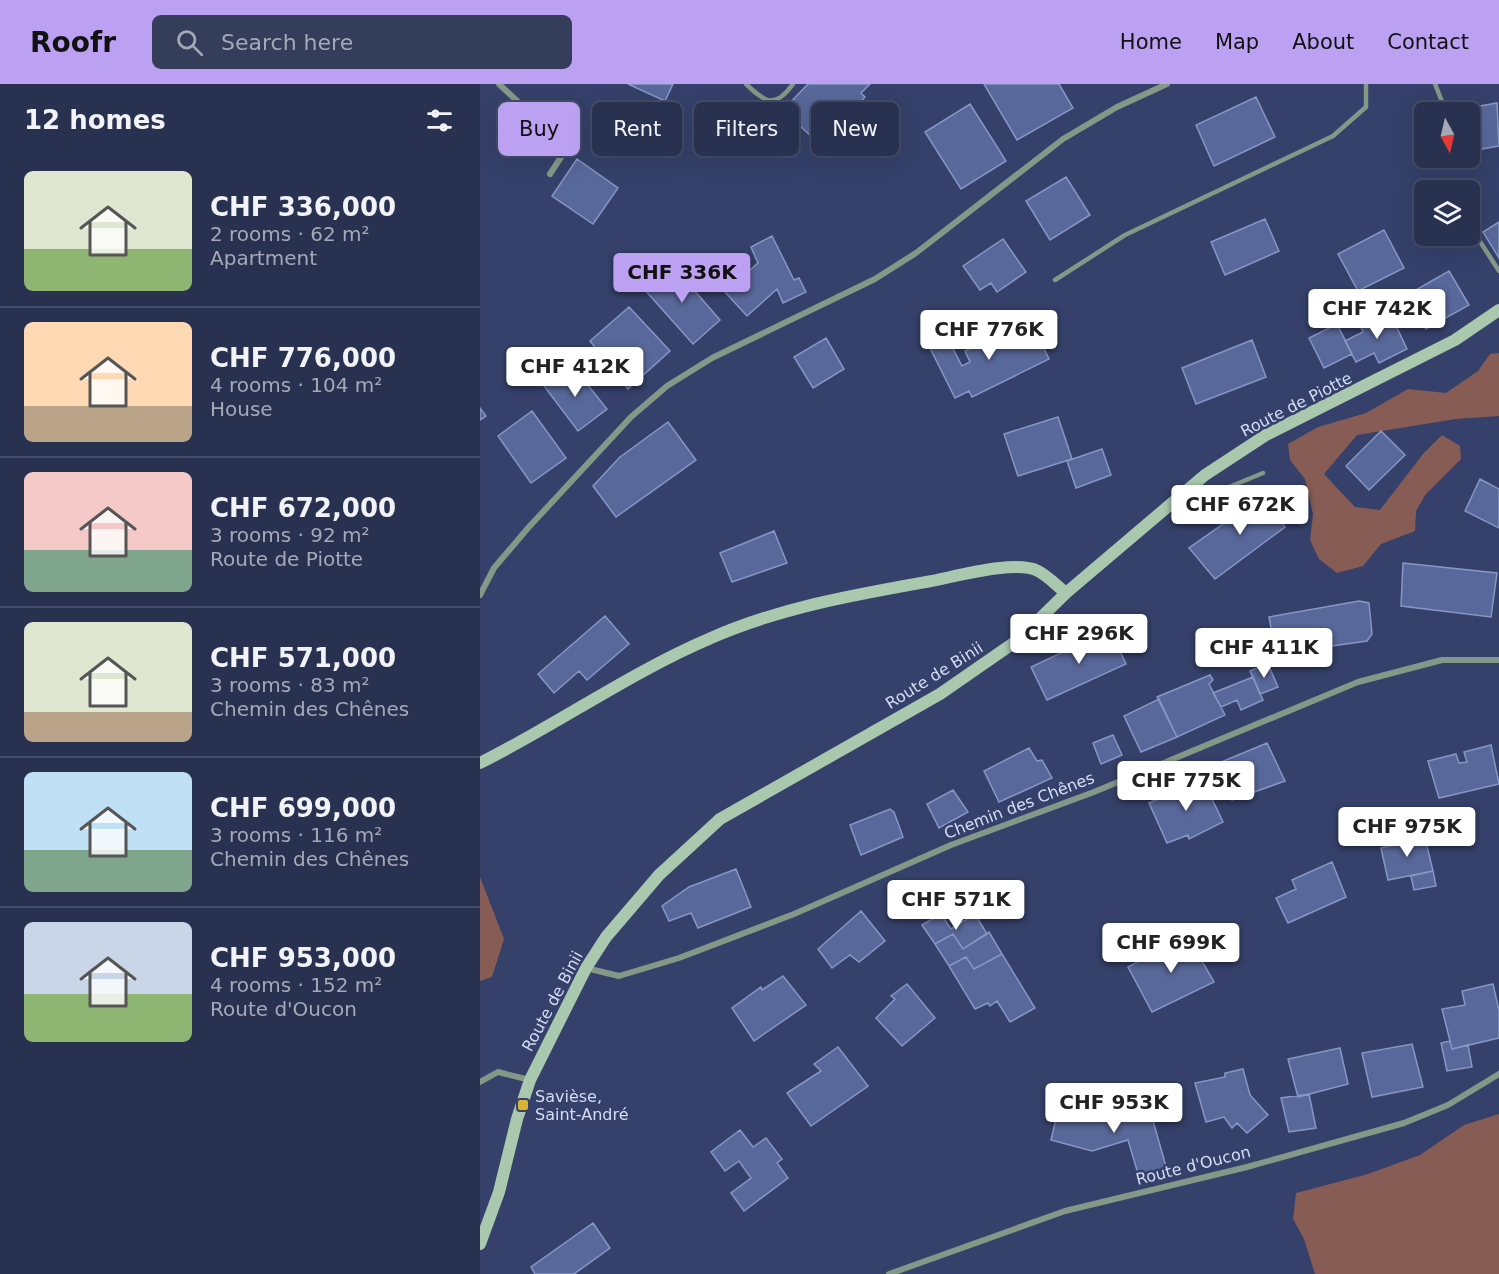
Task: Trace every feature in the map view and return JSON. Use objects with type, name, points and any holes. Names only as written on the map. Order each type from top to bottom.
[{"type":"street","points":[[499,84],[567,148],[550,174]]},
{"type":"street","points":[[480,595],[494,568],[528,528],[631,417],[667,386],[712,358],[875,279],[916,253],[1063,139],[1117,107],[1167,84]]},
{"type":"street","name":"Route de Piotte","points":[[1066,593],[1205,475],[1266,435],[1455,340],[1499,310]]},
{"type":"street","points":[[480,763],[542,732],[650,667],[712,637],[771,616],[844,597],[1003,569],[1037,570],[1066,593]]},
{"type":"street","name":"Route de Binii","points":[[480,1244],[500,1192],[517,1119],[530,1080],[586,968],[606,937],[659,875],[720,819],[940,694],[1018,640],[1066,593]]},
{"type":"street","name":"Chemin des Chênes","points":[[586,968],[619,976],[679,958],[794,914],[951,845],[1094,792],[1358,682],[1442,660],[1499,660]]},
{"type":"street","points":[[480,1082],[498,1072],[530,1080]]},
{"type":"street","name":"Route d'Oucon","points":[[889,1274],[1065,1211],[1247,1167],[1404,1123],[1448,1105],[1499,1074]]},
{"type":"lane","points":[[746,84],[761,98],[769,101],[783,97],[793,84]]},
{"type":"lane","points":[[1055,280],[1125,235],[1333,136],[1366,107],[1366,84]]},
{"type":"lane","points":[[1436,84],[1442,102]]},
{"type":"lane","points":[[1480,242],[1499,271]]},
{"type":"lane","points":[[1179,497],[1218,492],[1263,473]]},
{"type":"shaded area","points":[[1499,353],[1499,416],[1456,419],[1357,435],[1324,474],[1355,507],[1380,510],[1423,454],[1442,435],[1460,446],[1461,459],[1426,494],[1416,511],[1415,531],[1381,544],[1363,566],[1337,573],[1319,559],[1310,540],[1313,514],[1305,479],[1290,460],[1288,444],[1318,427],[1366,413],[1408,389],[1446,393],[1478,371],[1490,354]]},
{"type":"shaded area","points":[[480,877],[504,939],[492,977],[480,981]]},
{"type":"shaded area","points":[[1499,1114],[1499,1274],[1315,1274],[1304,1239],[1293,1219],[1296,1193],[1368,1174],[1420,1155],[1464,1125]]},
{"type":"building","points":[[628,84],[673,84],[665,101]]},
{"type":"building","points":[[808,84],[870,84],[861,93],[865,97],[860,102],[811,102],[811,136],[799,125],[799,102],[791,102]]},
{"type":"building","points":[[984,84],[1059,84],[1073,108],[1017,140]]},
{"type":"building","points":[[1256,97],[1275,137],[1214,166],[1196,125]]},
{"type":"building","points":[[1497,103],[1499,146],[1480,149],[1480,106]]},
{"type":"building","points":[[970,104],[1006,161],[961,189],[925,132]]},
{"type":"building","points":[[577,159],[618,188],[593,224],[552,196]]},
{"type":"building","points":[[1066,177],[1090,215],[1050,240],[1026,201]]},
{"type":"building","points":[[1265,219],[1279,251],[1225,275],[1211,242]]},
{"type":"building","points":[[1499,222],[1499,258],[1483,232]]},
{"type":"building","points":[[1384,230],[1404,268],[1358,291],[1338,254]]},
{"type":"building","points":[[772,236],[794,280],[799,278],[806,292],[783,303],[777,289],[747,316],[725,292],[758,263],[751,247]]},
{"type":"building","points":[[1003,239],[1026,272],[997,292],[991,283],[980,290],[963,266]]},
{"type":"building","points":[[672,265],[720,320],[693,344],[644,289]]},
{"type":"building","points":[[1449,271],[1469,305],[1426,329],[1407,295]]},
{"type":"building","points":[[629,307],[670,351],[628,389],[590,341]]},
{"type":"building","points":[[1389,311],[1407,349],[1379,363],[1374,353],[1356,362],[1345,341],[1363,332],[1360,325]]},
{"type":"building","points":[[1337,324],[1352,354],[1324,368],[1309,338]]},
{"type":"building","points":[[1014,327],[1019,338],[1035,330],[1049,359],[972,397],[969,391],[955,398],[929,346],[947,337],[962,366],[970,362],[965,351]]},
{"type":"building","points":[[826,338],[844,369],[813,388],[794,357]]},
{"type":"building","points":[[1252,340],[1266,377],[1196,404],[1182,368]]},
{"type":"building","points":[[572,365],[607,409],[578,431],[544,386]]},
{"type":"building","points":[[480,408],[486,416],[480,420]]},
{"type":"building","points":[[532,411],[566,458],[531,483],[498,436]]},
{"type":"building","points":[[1058,417],[1072,459],[1018,476],[1004,434]]},
{"type":"building","points":[[668,422],[696,460],[616,517],[593,486],[620,457]]},
{"type":"building","points":[[1381,431],[1405,455],[1369,490],[1346,466]]},
{"type":"building","points":[[1102,449],[1111,475],[1076,488],[1067,461]]},
{"type":"building","points":[[1480,479],[1499,489],[1499,528],[1465,511]]},
{"type":"building","points":[[1270,491],[1284,516],[1280,520],[1285,527],[1215,579],[1189,548]]},
{"type":"building","points":[[774,531],[787,563],[732,582],[720,553]]},
{"type":"building","points":[[1403,563],[1497,573],[1491,617],[1401,606]]},
{"type":"building","points":[[1359,601],[1369,603],[1372,634],[1367,641],[1276,654],[1269,617]]},
{"type":"building","points":[[605,616],[629,644],[587,680],[579,671],[554,693],[538,674]]},
{"type":"building","points":[[1110,630],[1126,664],[1047,700],[1031,667]]},
{"type":"building","points":[[1268,664],[1278,687],[1260,694],[1250,671]]},
{"type":"building","points":[[1210,675],[1213,680],[1209,684],[1225,715],[1177,737],[1157,697]]},
{"type":"building","points":[[1253,677],[1263,700],[1241,710],[1237,700],[1221,707],[1213,693]]},
{"type":"building","points":[[1159,699],[1177,737],[1141,752],[1124,716]]},
{"type":"building","points":[[1113,735],[1122,755],[1101,764],[1093,743]]},
{"type":"building","points":[[1267,743],[1285,781],[1232,800],[1214,765]]},
{"type":"building","points":[[1491,745],[1499,784],[1439,798],[1428,761],[1456,754],[1459,763],[1467,762],[1464,752]]},
{"type":"building","points":[[1029,748],[1037,761],[1042,760],[1052,778],[999,802],[984,771]]},
{"type":"building","points":[[1203,780],[1223,822],[1189,839],[1188,835],[1167,843],[1149,803]]},
{"type":"building","points":[[953,790],[968,812],[939,828],[927,804]]},
{"type":"building","points":[[890,809],[894,812],[903,837],[861,855],[850,825]]},
{"type":"building","points":[[1409,837],[1410,840],[1425,838],[1433,871],[1388,880],[1381,848],[1395,845],[1394,840]]},
{"type":"building","points":[[1332,862],[1346,897],[1288,923],[1276,898],[1296,889],[1292,880]]},
{"type":"building","points":[[736,869],[751,907],[698,928],[691,913],[669,921],[662,906],[689,887]]},
{"type":"building","points":[[1433,871],[1436,886],[1414,890],[1411,876]]},
{"type":"building","points":[[861,911],[885,941],[859,962],[850,955],[832,968],[818,949]]},
{"type":"building","points":[[941,914],[951,929],[975,914],[987,934],[963,949],[953,934],[935,944],[922,925]]},
{"type":"building","points":[[989,932],[1002,954],[974,969],[966,957],[949,966],[935,944],[953,934],[963,949]]},
{"type":"building","points":[[1187,935],[1214,982],[1152,1012],[1128,967]]},
{"type":"building","points":[[1002,954],[1035,1008],[1010,1022],[997,1001],[990,1006],[988,1003],[975,1009],[949,966],[966,957],[974,969]]},
{"type":"building","points":[[783,976],[806,1005],[754,1041],[732,1008],[761,987],[762,990]]},
{"type":"building","points":[[907,984],[935,1018],[902,1046],[876,1018],[895,999],[891,996]]},
{"type":"building","points":[[1493,984],[1499,1011],[1499,1038],[1452,1049],[1442,1009],[1465,1005],[1462,991]]},
{"type":"building","points":[[1450,1041],[1452,1049],[1468,1045],[1472,1067],[1447,1071],[1441,1043]]},
{"type":"building","points":[[1412,1044],[1423,1087],[1372,1097],[1362,1053]]},
{"type":"building","points":[[838,1047],[868,1086],[811,1126],[787,1093],[821,1071],[814,1064]]},
{"type":"building","points":[[1340,1048],[1348,1084],[1298,1097],[1288,1059]]},
{"type":"building","points":[[1243,1069],[1250,1095],[1268,1115],[1247,1133],[1237,1123],[1232,1128],[1224,1117],[1206,1122],[1195,1083],[1225,1077],[1225,1073]]},
{"type":"building","points":[[1309,1094],[1316,1128],[1289,1132],[1281,1098]]},
{"type":"building","points":[[1148,1103],[1167,1170],[1139,1177],[1128,1140],[1092,1151],[1051,1140],[1059,1106],[1093,1116]]},
{"type":"building","points":[[740,1130],[753,1147],[766,1138],[782,1159],[777,1163],[788,1178],[744,1211],[731,1193],[751,1178],[739,1161],[725,1171],[711,1152]]},
{"type":"building","points":[[593,1223],[610,1248],[574,1274],[535,1274],[531,1267]]},
{"type":"place","name":"Savièse, Saint-André","points":[[523,1105]]}]
